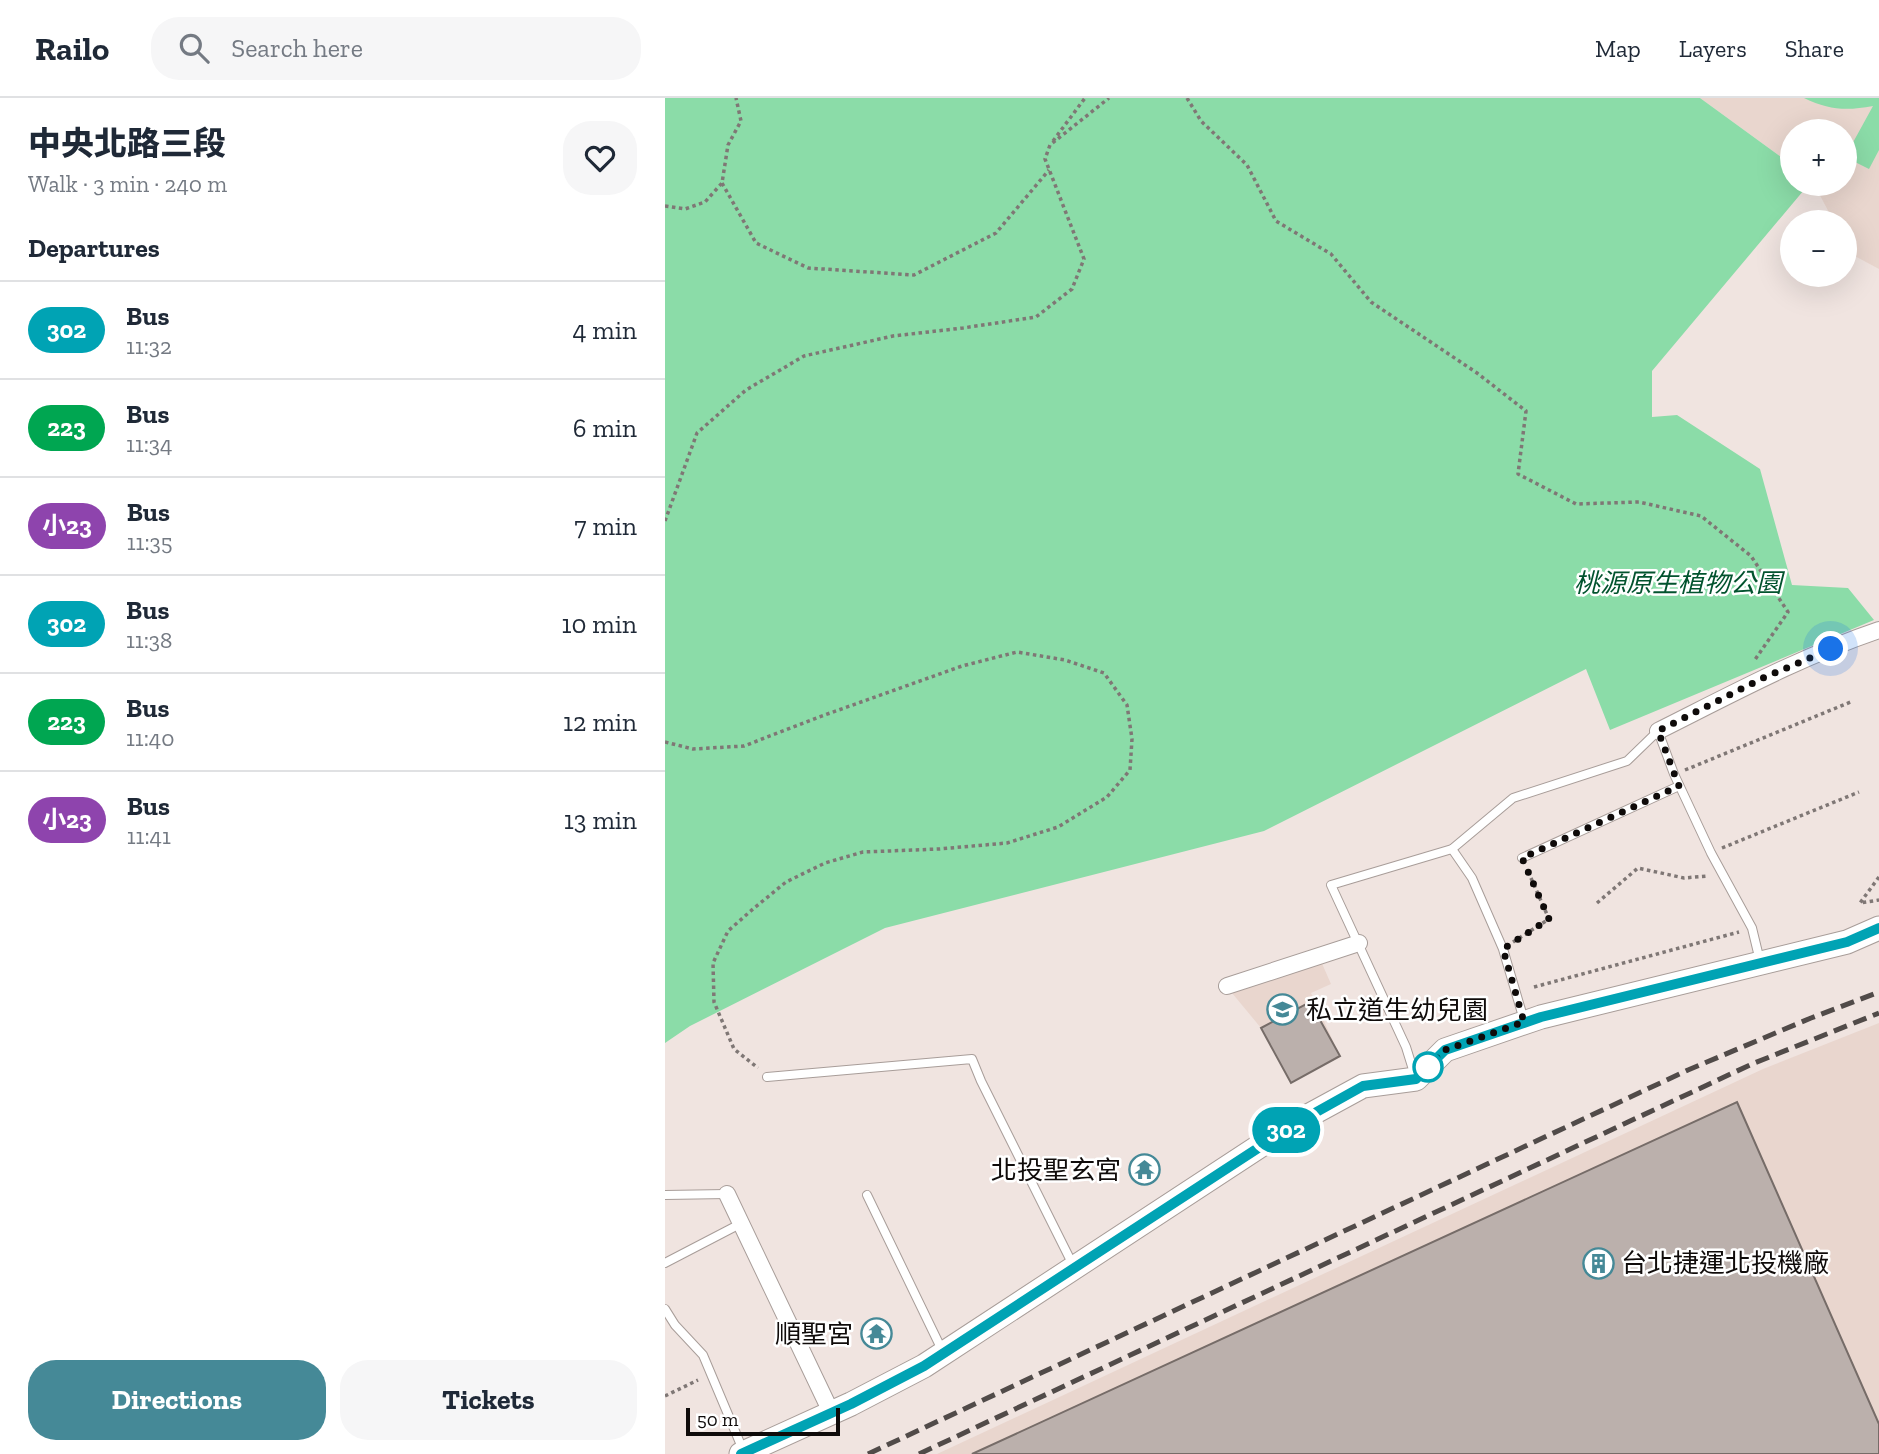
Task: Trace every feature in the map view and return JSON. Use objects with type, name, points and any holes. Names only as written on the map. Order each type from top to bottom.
[{"type":"street","points":[[1658,731],[1752,684],[1879,630]]},
{"type":"street","points":[[742,1453],[851,1404],[924,1366],[1295,1124],[1363,1086],[1416,1079],[1445,1050],[1524,1022],[1847,942],[1879,928]]},
{"type":"street","points":[[1227,986],[1359,943]]},
{"type":"street","points":[[727,1195],[831,1412]]},
{"type":"lane","points":[[1416,1079],[1406,1047],[1331,885],[1452,849],[1513,798],[1627,761],[1658,731],[1679,786],[1711,853],[1752,928],[1760,963]]},
{"type":"lane","points":[[1522,858],[1679,786]]},
{"type":"lane","points":[[1452,849],[1472,878],[1503,949],[1524,1022]]},
{"type":"lane","points":[[767,1077],[972,1059],[1075,1268]]},
{"type":"lane","points":[[665,1195],[727,1195]]},
{"type":"lane","points":[[867,1195],[944,1353]]},
{"type":"lane","points":[[665,1263],[740,1224]]},
{"type":"lane","points":[[665,1310],[703,1355],[742,1453]]},
{"type":"path","points":[[665,206],[685,209],[705,202],[722,183],[728,145],[741,121],[736,98]]},
{"type":"path","points":[[665,521],[697,433],[746,390],[804,356],[893,336],[1036,317],[1072,289],[1084,259],[1045,159],[1050,145],[1085,98]]},
{"type":"path","points":[[1050,145],[1109,98]]},
{"type":"path","points":[[1187,98],[1201,121],[1247,166],[1276,221],[1331,254],[1371,302],[1477,373],[1526,411],[1518,474],[1576,504],[1639,502],[1701,516],[1751,556],[1788,612],[1752,664],[1752,684]]},
{"type":"path","points":[[722,183],[756,243],[797,263],[808,268],[914,275],[996,233],[1049,169]]},
{"type":"path","points":[[665,742],[693,749],[744,746],[962,666],[1017,652],[1065,660],[1104,673],[1127,705],[1132,739],[1130,770],[1107,797],[1058,827],[1007,843],[863,852],[825,863],[786,883],[753,908],[728,932],[713,963],[714,1002],[734,1049],[767,1077]]},
{"type":"path","points":[[1674,774],[1853,701]]},
{"type":"path","points":[[1711,853],[1859,792]]},
{"type":"path","points":[[1503,949],[1549,919],[1522,858]]},
{"type":"path","points":[[1597,903],[1638,868],[1684,878],[1723,874]]},
{"type":"path","points":[[1879,877],[1860,903],[1879,900]]},
{"type":"path","points":[[1534,987],[1741,931]]},
{"type":"path","points":[[665,1396],[712,1374]]},
{"type":"shaded area","points":[[1700,98],[1879,98],[1879,269],[1857,257],[1857,210],[1828,210],[1820,196],[1857,196],[1857,119],[1780,119],[1780,156]]},
{"type":"shaded area","name":"私立道生幼兒園","points":[[1320,959],[1331,984],[1311,993],[1340,1056],[1291,1083],[1261,1028],[1232,993]]},
{"type":"shaded area","name":"台北捷運北投機廠","points":[[1879,1023],[1879,1454],[937,1454],[1763,1069]]},
{"type":"green space","name":"桃源原生植物公園","points":[[665,98],[1700,98],[1780,156],[1780,196],[1799,196],[1787,210],[1780,210],[1780,219],[1652,371],[1652,417],[1677,415],[1760,469],[1792,585],[1848,588],[1874,620],[1610,730],[1586,669],[1264,831],[885,928],[690,1026],[665,1043]]},
{"type":"green space","points":[[1804,98],[1879,98],[1879,150],[1869,169],[1857,163],[1857,135],[1873,106],[1854,109],[1822,105]]},
{"type":"building","name":"私立道生幼兒園","points":[[1310,1002],[1340,1056],[1291,1083],[1261,1028]]},
{"type":"building","name":"台北捷運北投機廠","points":[[1737,1102],[1879,1424],[1879,1454],[972,1454]]},
{"type":"railway","points":[[868,1454],[1688,1070],[1879,992]]},
{"type":"railway","points":[[919,1454],[1752,1064],[1879,1013]]},
{"type":"bus line","name":"302","points":[[741,1454],[851,1404],[924,1366],[1295,1124],[1363,1086],[1416,1079],[1445,1050],[1541,1017],[1847,942],[1879,928]]},
{"type":"place","name":"私立道生幼兒園","points":[[1283,1010]]},
{"type":"place","name":"北投聖玄宮","points":[[1144,1170]]},
{"type":"place","name":"台北捷運北投機廠","points":[[1598,1263]]},
{"type":"place","name":"順聖宮","points":[[876,1334]]},
{"type":"route","points":[[1428,1067],[1445,1050],[1524,1022],[1503,949],[1549,919],[1522,858],[1679,786],[1658,731],[1763,678],[1831,649]]}]
